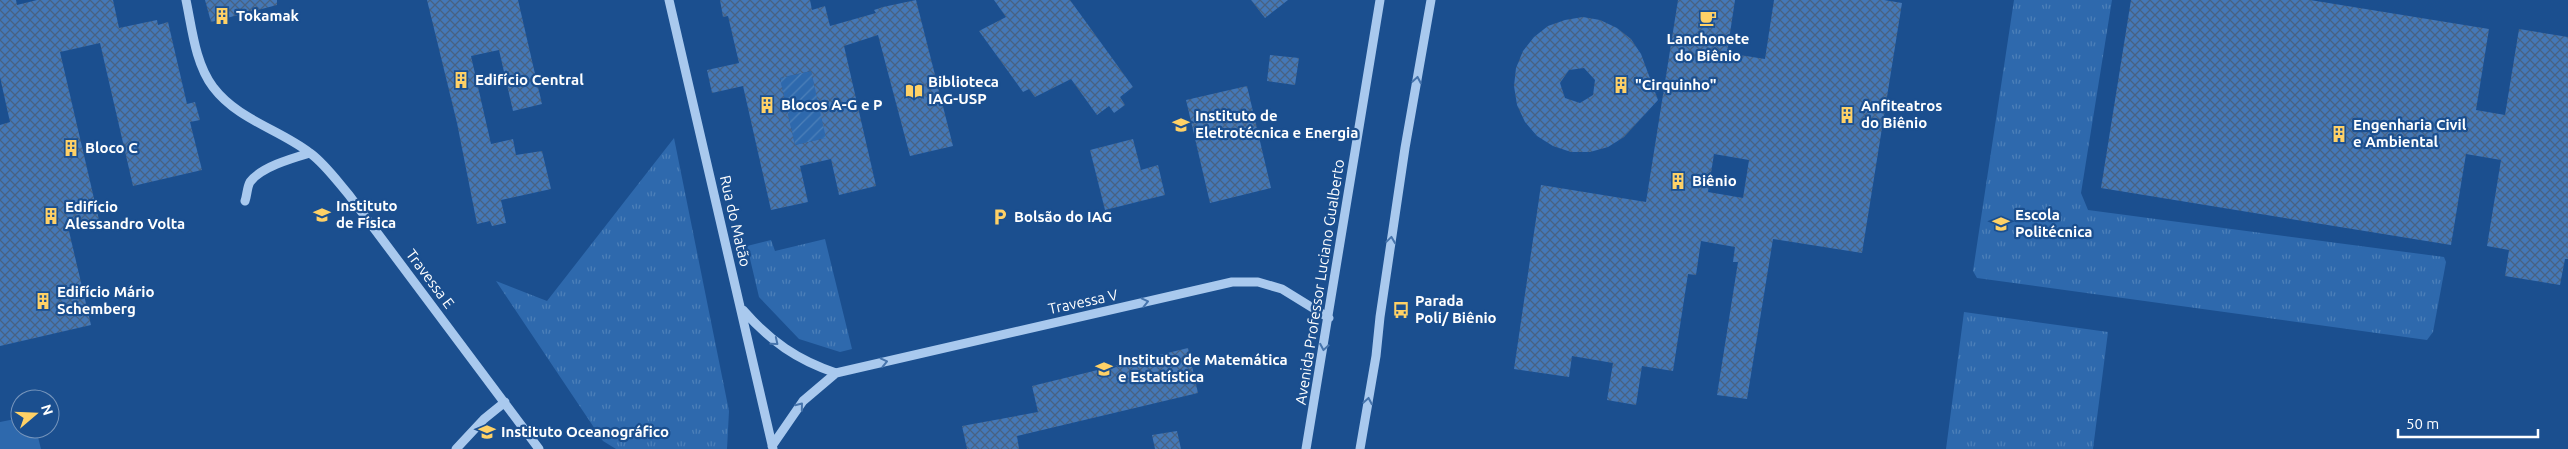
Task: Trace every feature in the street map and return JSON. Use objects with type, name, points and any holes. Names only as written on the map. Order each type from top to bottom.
[{"type":"street","name":"Travessa E","points":[[186,0],[199,58],[213,86],[233,108],[310,153],[349,195],[506,402],[539,449]]},
{"type":"street","name":"Rua do Matão","points":[[669,0],[773,448]]},
{"type":"street","name":"Avenida Professor Luciano Gualberto","points":[[1306,449],[1380,0]]},
{"type":"street","points":[[1360,449],[1376,356],[1405,148],[1431,0]]},
{"type":"street","points":[[245,201],[250,182],[262,173],[282,162],[310,153]]},
{"type":"street","name":"Travessa V","points":[[773,448],[803,401],[836,373],[1232,282],[1258,282],[1282,289],[1329,318]]},
{"type":"street","points":[[741,308],[761,331],[784,349],[809,364],[836,373]]},
{"type":"street","points":[[456,449],[484,419],[506,402]]},
{"type":"green space","points":[[2014,0],[2112,0],[2081,193],[2088,210],[2444,257],[2446,262],[2433,332],[2427,340],[1977,278],[1973,271]]},
{"type":"green space","points":[[811,71],[827,138],[795,145],[780,78]]},
{"type":"green space","points":[[674,138],[729,411],[727,449],[616,449],[603,441],[496,281],[547,301]]},
{"type":"green space","points":[[825,239],[852,349],[840,352],[799,339],[759,297],[747,246],[771,240],[775,251]]},
{"type":"green space","points":[[1964,312],[2108,332],[2093,449],[1946,449]]},
{"type":"green space","points":[[10,420],[10,439],[38,439],[41,449],[0,449],[0,422]]},
{"type":"building","points":[[0,0],[16,0],[17,5],[37,0],[113,0],[119,28],[157,20],[158,25],[168,22],[187,104],[195,102],[200,120],[190,122],[202,170],[133,186],[100,43],[60,52],[99,220],[68,227],[91,325],[0,346],[0,125],[10,122],[0,77]]},
{"type":"building","name":"Tokamak","points":[[205,0],[277,0],[277,5],[211,22]]},
{"type":"building","points":[[427,0],[518,0],[542,104],[513,111],[499,50],[471,56],[491,144],[513,139],[516,155],[542,151],[551,189],[501,200],[506,223],[492,226],[490,221],[477,224],[457,123]]},
{"type":"building","name":"Blocos A-G e P","points":[[720,0],[810,0],[812,10],[825,6],[830,26],[876,13],[874,10],[883,7],[916,0],[953,146],[910,156],[878,35],[844,46],[876,186],[839,195],[831,159],[800,166],[808,202],[771,210],[743,86],[712,93],[707,70],[739,63],[728,16],[723,17]],"holes":[[[811,71],[826,138],[795,145],[780,78]]]},
{"type":"building","points":[[994,0],[1070,0],[1133,87],[1120,97],[1125,105],[1114,113],[1109,106],[1097,115],[1071,79],[1035,97],[1029,89],[1023,92],[979,31],[1006,17]]},
{"type":"building","points":[[1251,0],[1288,0],[1265,18]]},
{"type":"building","points":[[1678,0],[1735,0],[1727,53],[1765,59],[1774,0],[1884,0],[1902,3],[1862,253],[1773,239],[1747,399],[1717,395],[1738,262],[1733,262],[1735,247],[1701,241],[1696,275],[1688,274],[1673,371],[1642,366],[1636,405],[1607,400],[1613,363],[1572,356],[1569,377],[1514,369],[1541,185],[1646,202]],"holes":[[[1714,154],[1749,160],[1743,198],[1708,192]]]},
{"type":"building","name":"Engenharia Civil e Ambiental","points":[[2131,0],[2310,0],[2489,29],[2476,110],[2505,115],[2519,29],[2568,37],[2568,259],[2565,259],[2560,285],[2505,276],[2509,250],[2487,246],[2501,160],[2466,154],[2451,245],[2101,188]]},
{"type":"building","name":"\"Cirquinho\"","points":[[1583,17],[1600,20],[1617,28],[1631,39],[1641,54],[1658,100],[1624,137],[1608,147],[1590,152],[1571,152],[1553,146],[1537,136],[1525,122],[1517,105],[1514,86],[1516,68],[1523,51],[1534,37],[1548,26],[1565,20]],"holes":[[[1584,68],[1595,80],[1593,95],[1580,103],[1565,98],[1560,83],[1569,70]]]},
{"type":"building","points":[[1270,55],[1299,58],[1295,85],[1267,81]]},
{"type":"building","points":[[1247,86],[1271,188],[1210,203],[1186,100]]},
{"type":"building","points":[[1133,139],[1141,170],[1158,165],[1165,195],[1105,210],[1090,150]]},
{"type":"building","points":[[1188,348],[1198,393],[1017,436],[1019,449],[967,449],[962,426],[1038,412],[1032,386]]},
{"type":"building","points":[[1177,431],[1181,449],[1155,449],[1152,435]]},
{"type":"place","name":"Tokamak","points":[[222,16]]},
{"type":"place","name":"Lanchonete do Biênio","points":[[1708,18]]},
{"type":"place","name":"Edifício Central","points":[[461,80]]},
{"type":"place","name":"\"Cirquinho\"","points":[[1621,85]]},
{"type":"place","name":"Biblioteca IAG-USP","points":[[914,91]]},
{"type":"place","name":"Blocos A-G e P","points":[[767,105]]},
{"type":"place","name":"Anfiteatros do Biênio","points":[[1847,115]]},
{"type":"place","name":"Instituto de Eletrotécnica e Energia","points":[[1181,125]]},
{"type":"place","name":"Engenharia Civil e Ambiental","points":[[2339,134]]},
{"type":"place","name":"Bloco C","points":[[71,148]]},
{"type":"place","name":"Biênio","points":[[1678,181]]},
{"type":"place","name":"Instituto de Física","points":[[322,215]]},
{"type":"place","name":"Edifício Alessandro Volta","points":[[51,216]]},
{"type":"place","name":"Bolsão do IAG","points":[[1000,217]]},
{"type":"place","name":"Escola Politécnica","points":[[2001,224]]},
{"type":"place","name":"Edifício Mário Schemberg","points":[[43,301]]},
{"type":"place","name":"Parada Poli/ Biênio","points":[[1401,310]]},
{"type":"place","name":"Instituto de Matemática e Estatística","points":[[1104,369]]},
{"type":"place","name":"Instituto Oceanográfico","points":[[487,432]]}]
